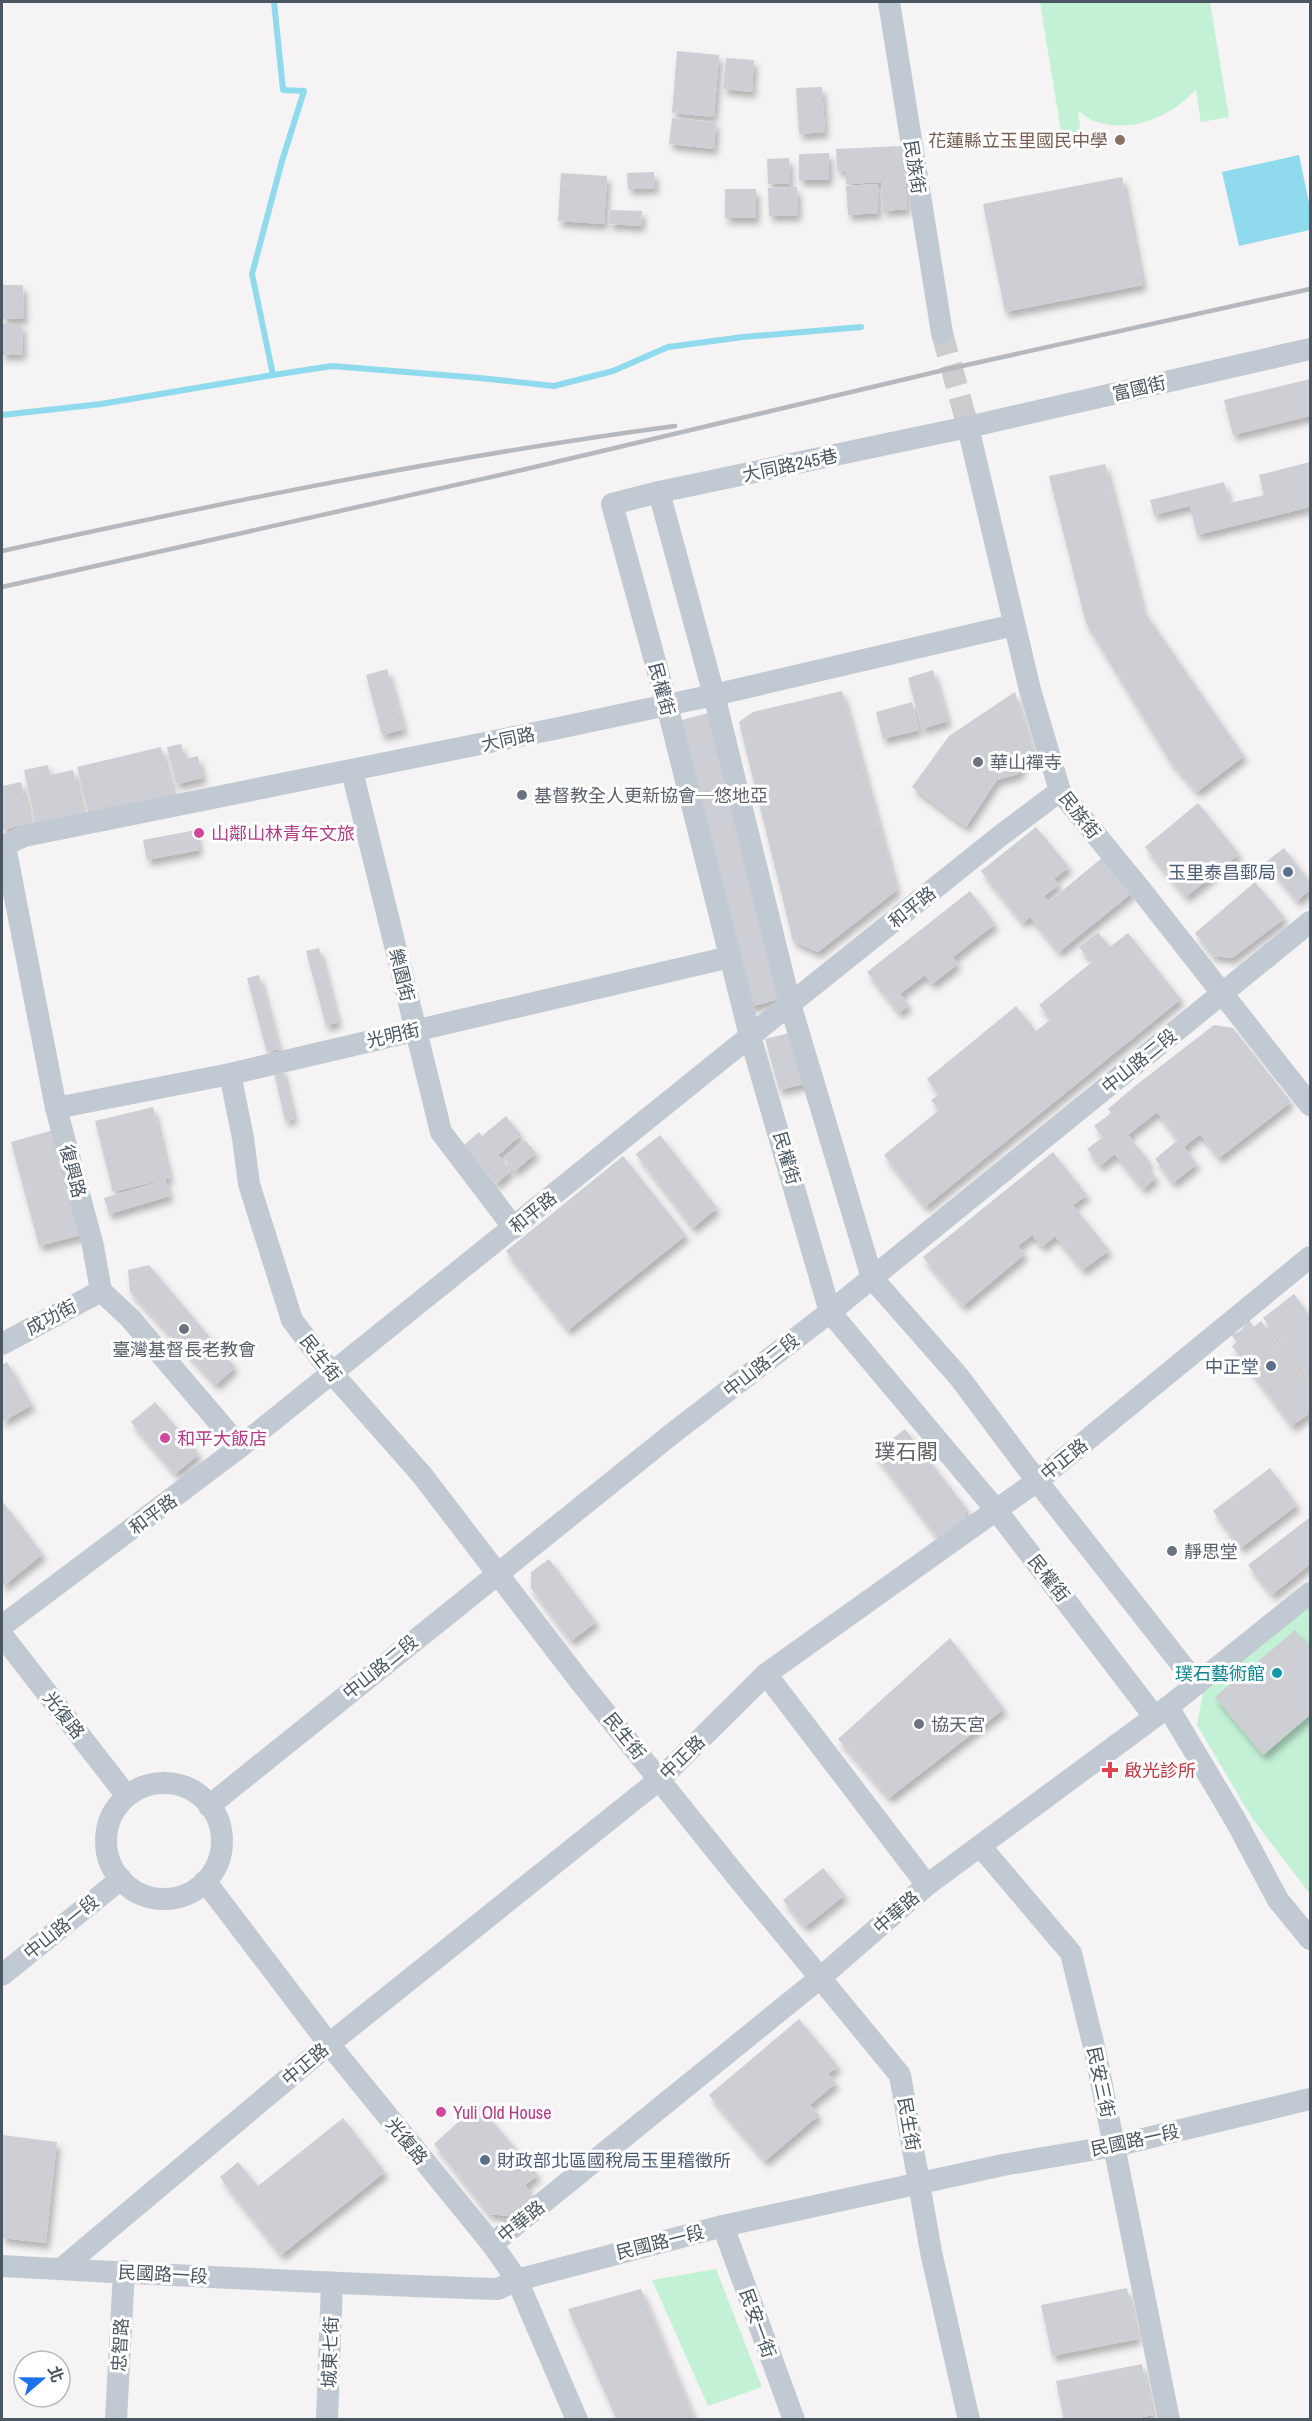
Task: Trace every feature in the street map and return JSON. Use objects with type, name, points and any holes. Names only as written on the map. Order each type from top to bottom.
[{"type":"street","name":"民族街","points":[[889,2],[942,333]]},
{"type":"street","name":"富國街","points":[[968,427],[1311,349]]},
{"type":"street","name":"民族街","points":[[968,427],[1014,625],[1060,791],[1311,1105]]},
{"type":"street","name":"大同路245巷","points":[[612,504],[968,427]]},
{"type":"street","points":[[659,492],[714,695],[790,1004],[872,1278],[959,1377],[1037,1481],[1197,1684]]},
{"type":"street","name":"民權街","points":[[612,504],[667,705],[750,1036],[830,1312],[1161,1712],[1236,1821],[1278,1900],[1311,1939]]},
{"type":"street","name":"大同路","points":[[3,847],[24,836],[213,796],[352,771],[714,695],[1014,625]]},
{"type":"street","name":"樂園街","points":[[352,771],[441,1132],[514,1228]]},
{"type":"street","name":"和平路","points":[[2,1626],[240,1448],[331,1372],[514,1228],[750,1036],[1000,836],[1060,791]]},
{"type":"street","name":"復興路","points":[[3,847],[56,1108],[93,1246],[101,1291]]},
{"type":"street","name":"中山路二段","points":[[209,1806],[673,1433],[830,1312],[1311,922]]},
{"type":"street","name":"光明街","points":[[56,1108],[230,1074],[730,957]]},
{"type":"street","name":"民生街","points":[[230,1074],[243,1138],[249,1184],[292,1320],[331,1372],[422,1475],[579,1680],[900,2075],[932,2252],[969,2420]]},
{"type":"street","name":"中正路","points":[[61,2269],[329,2044],[660,1779],[766,1674],[1037,1481],[1311,1257]]},
{"type":"street","points":[[101,1291],[130,1318],[240,1448]]},
{"type":"street","name":"成功街","points":[[2,1344],[101,1291]]},
{"type":"street","name":"中華路","points":[[492,2244],[820,1978],[927,1885],[1161,1712],[1311,1593]]},
{"type":"street","name":"光復路","points":[[2,1635],[126,1795]]},
{"type":"street","points":[[766,1674],[927,1885]]},
{"type":"street","points":[[171,1784],[190,1790],[209,1806],[216,1816],[222,1835],[221,1853],[214,1871],[205,1881],[186,1895],[168,1899],[149,1898],[132,1890],[121,1880],[109,1860],[106,1840],[110,1821],[126,1795],[152,1785],[171,1784]]},
{"type":"street","name":"民安三街","points":[[981,1847],[1071,1953],[1095,2051],[1169,2420]]},
{"type":"street","name":"中山路一段","points":[[2,1975],[121,1880]]},
{"type":"street","name":"光復路","points":[[205,1881],[329,2044],[492,2244],[517,2280],[577,2420]]},
{"type":"street","name":"民國路一段","points":[[2,2266],[332,2284],[498,2289],[517,2280],[723,2226],[919,2183],[1114,2146],[1310,2099]]},
{"type":"street","name":"民安一街","points":[[723,2226],[794,2420]]},
{"type":"street","name":"忠智路","points":[[116,2420],[124,2271]]},
{"type":"street","name":"城東七街","points":[[327,2420],[332,2284]]},
{"type":"green space","points":[[1040,2],[1210,2],[1229,117],[1201,122],[1196,89],[1175,108],[1163,115],[1136,124],[1108,125],[1092,120],[1078,111],[1082,141],[1063,144]]},
{"type":"green space","points":[[1310,1605],[1310,1894],[1252,1818],[1197,1725],[1203,1693]]},
{"type":"green space","points":[[716,2269],[762,2387],[708,2406],[652,2280]]},
{"type":"water","points":[[1299,155],[1310,208],[1310,230],[1239,246],[1222,172]]},
{"type":"building","points":[[677,51],[719,55],[714,117],[672,113]]},
{"type":"building","points":[[726,58],[754,60],[752,92],[723,89]]},
{"type":"building","points":[[822,87],[825,132],[799,134],[796,88]]},
{"type":"building","points":[[672,118],[716,122],[714,149],[669,144]]},
{"type":"building","points":[[903,146],[907,209],[883,211],[881,182],[846,184],[845,170],[837,171],[836,149]]},
{"type":"building","points":[[829,153],[829,180],[799,180],[799,154]]},
{"type":"building","points":[[789,158],[790,183],[768,184],[767,159]]},
{"type":"building","points":[[654,172],[655,188],[628,189],[627,173]]},
{"type":"building","points":[[561,173],[607,176],[604,224],[558,221]]},
{"type":"building","points":[[1122,177],[1143,285],[1005,312],[983,204]]},
{"type":"building","points":[[877,184],[878,213],[848,215],[846,186]]},
{"type":"building","points":[[797,187],[798,215],[769,216],[768,188]]},
{"type":"building","points":[[725,189],[756,189],[756,218],[725,218]]},
{"type":"building","points":[[610,210],[642,211],[641,226],[609,224]]},
{"type":"building","points":[[2,285],[23,285],[24,319],[2,319]]},
{"type":"building","points":[[2,324],[22,324],[23,354],[2,355]]},
{"type":"building","points":[[1310,379],[1310,416],[1233,435],[1224,400]]},
{"type":"building","points":[[1310,462],[1310,507],[1197,535],[1190,506],[1154,515],[1150,500],[1224,482],[1230,503],[1264,495],[1259,475]]},
{"type":"building","points":[[1105,464],[1143,610],[1244,756],[1197,792],[1170,761],[1086,623],[1049,476]]},
{"type":"building","points":[[387,669],[404,729],[382,735],[366,675]]},
{"type":"building","points":[[933,670],[948,721],[922,729],[908,678]]},
{"type":"building","points":[[842,691],[897,890],[818,952],[793,941],[739,722],[753,712]]},
{"type":"building","name":"華山禪寺","points":[[1015,692],[1033,750],[1018,774],[997,780],[966,827],[912,787],[949,736]]},
{"type":"building","points":[[912,702],[919,730],[883,739],[876,712]]},
{"type":"building","points":[[708,713],[779,999],[749,1007],[678,721]]},
{"type":"building","points":[[181,744],[185,759],[198,756],[203,778],[176,784],[167,747]]},
{"type":"building","points":[[161,747],[173,795],[89,816],[77,767]]},
{"type":"building","points":[[48,765],[50,775],[73,770],[83,816],[36,826],[24,770]]},
{"type":"building","points":[[21,782],[30,823],[2,830],[2,786]]},
{"type":"building","points":[[1198,803],[1239,854],[1186,897],[1145,847]]},
{"type":"building","points":[[1036,827],[1069,867],[1054,879],[1059,885],[1044,896],[1049,902],[1104,856],[1133,892],[1059,952],[1030,917],[1023,923],[981,871]]},
{"type":"building","points":[[196,830],[199,850],[147,860],[143,840]]},
{"type":"building","name":"玉里泰昌郵局","points":[[1284,848],[1310,882],[1310,890],[1297,901],[1266,862]]},
{"type":"building","points":[[1255,882],[1285,918],[1232,958],[1213,956],[1195,933]]},
{"type":"building","points":[[970,891],[995,924],[953,957],[958,964],[932,984],[925,975],[900,994],[909,1005],[899,1013],[867,972]]},
{"type":"building","points":[[1098,932],[1110,947],[1128,933],[1181,999],[925,1207],[884,1155],[939,1110],[931,1100],[939,1094],[927,1079],[1016,1006],[1036,1031],[1051,1019],[1039,1005],[1092,962],[1079,947]]},
{"type":"building","points":[[319,948],[338,1022],[326,1026],[306,951]]},
{"type":"building","points":[[259,975],[279,1049],[267,1052],[247,978]]},
{"type":"building","points":[[1214,1025],[1233,1028],[1291,1102],[1219,1158],[1200,1134],[1184,1147],[1197,1164],[1173,1183],[1155,1159],[1178,1140],[1157,1112],[1128,1135],[1150,1162],[1146,1165],[1156,1178],[1143,1189],[1115,1154],[1100,1166],[1087,1149],[1103,1137],[1094,1126],[1111,1113],[1108,1109],[1135,1086]]},
{"type":"building","points":[[794,1032],[808,1083],[779,1090],[765,1039]]},
{"type":"building","points":[[282,1067],[294,1119],[285,1121],[273,1068]]},
{"type":"building","points":[[153,1107],[170,1178],[113,1192],[95,1121]]},
{"type":"building","points":[[506,1116],[521,1135],[498,1155],[511,1171],[496,1184],[464,1145],[479,1132],[482,1136]]},
{"type":"building","points":[[57,1129],[85,1234],[39,1246],[11,1142]]},
{"type":"building","points":[[660,1135],[717,1208],[693,1228],[636,1154]]},
{"type":"building","points":[[525,1140],[536,1153],[515,1171],[504,1158]]},
{"type":"building","points":[[1053,1152],[1087,1195],[1073,1205],[1109,1250],[1083,1270],[1055,1236],[1042,1247],[1032,1235],[1018,1246],[1025,1254],[963,1306],[923,1257]]},
{"type":"building","points":[[623,1156],[686,1235],[568,1330],[506,1251]]},
{"type":"building","points":[[165,1180],[170,1196],[109,1214],[104,1198]]},
{"type":"building","name":"臺灣基督長老教會","points":[[149,1265],[235,1367],[216,1385],[130,1291],[128,1270]]},
{"type":"building","points":[[1294,1294],[1310,1316],[1310,1381],[1263,1318]]},
{"type":"building","name":"中正堂","points":[[1249,1320],[1254,1327],[1261,1321],[1310,1386],[1310,1413],[1292,1426],[1232,1346],[1237,1342],[1231,1335],[1240,1331]]},
{"type":"building","points":[[7,1362],[32,1405],[2,1422],[2,1365]]},
{"type":"building","name":"和平大飯店","points":[[155,1402],[199,1454],[175,1474],[131,1422]]},
{"type":"building","points":[[905,1429],[966,1508],[966,1519],[941,1542],[874,1453]]},
{"type":"building","points":[[1270,1468],[1297,1505],[1241,1548],[1213,1511]]},
{"type":"building","points":[[2,1501],[43,1554],[2,1587]]},
{"type":"building","points":[[1309,1518],[1310,1564],[1272,1595],[1248,1565]]},
{"type":"building","points":[[549,1559],[596,1622],[571,1641],[531,1588],[531,1572]]},
{"type":"building","name":"璞石藝術館","points":[[1295,1630],[1310,1649],[1310,1715],[1263,1755],[1215,1697]]},
{"type":"building","name":"協天宮","points":[[950,1638],[1004,1709],[889,1798],[838,1739]]},
{"type":"building","points":[[823,1868],[845,1895],[805,1927],[783,1900]]},
{"type":"building","points":[[799,2019],[838,2066],[828,2074],[836,2083],[810,2105],[819,2115],[765,2161],[709,2095]]},
{"type":"building","name":"財政部北區國稅局玉里稽徵所","points":[[478,2104],[538,2175],[525,2185],[533,2196],[507,2216],[489,2214],[434,2144]]},
{"type":"building","points":[[343,2118],[385,2172],[281,2255],[220,2177],[238,2162],[258,2186]]},
{"type":"building","points":[[2,2135],[57,2142],[46,2243],[2,2238]]},
{"type":"building","points":[[1127,2288],[1138,2339],[1052,2356],[1041,2305]]},
{"type":"building","points":[[641,2289],[695,2420],[617,2420],[568,2309]]},
{"type":"building","points":[[1142,2364],[1153,2415],[1128,2420],[1064,2420],[1056,2381]]},
{"type":"waterway","points":[[274,2],[283,90],[304,91],[282,161],[252,274],[273,375],[332,366],[554,386],[613,371],[668,347],[743,337],[861,327]]},
{"type":"waterway","points":[[2,415],[101,404],[273,375]]},
{"type":"tunnel","points":[[942,333],[968,427]]},
{"type":"railway","points":[[2,587],[522,470],[944,370],[1310,289]]},
{"type":"railway","points":[[2,551],[337,481],[506,451],[675,426]]},
{"type":"place","name":"花蓮縣立玉里國民中學","points":[[1120,140]]},
{"type":"place","name":"華山禪寺","points":[[978,762]]},
{"type":"place","name":"基督教全人更新協會─悠地亞","points":[[522,795]]},
{"type":"place","name":"山鄰山林青年文旅","points":[[199,833]]},
{"type":"place","name":"玉里泰昌郵局","points":[[1288,872]]},
{"type":"place","name":"臺灣基督長老教會","points":[[184,1329]]},
{"type":"place","name":"中正堂","points":[[1271,1366]]},
{"type":"place","name":"和平大飯店","points":[[165,1438]]},
{"type":"place","name":"靜思堂","points":[[1172,1551]]},
{"type":"place","name":"璞石藝術館","points":[[1277,1673]]},
{"type":"place","name":"協天宮","points":[[919,1724]]},
{"type":"place","name":"啟光診所","points":[[1110,1770]]},
{"type":"place","name":"Yuli Old House","points":[[441,2112]]},
{"type":"place","name":"財政部北區國稅局玉里稽徵所","points":[[485,2160]]},
{"type":"district","name":"璞石閣","points":[[906,1451]]}]
